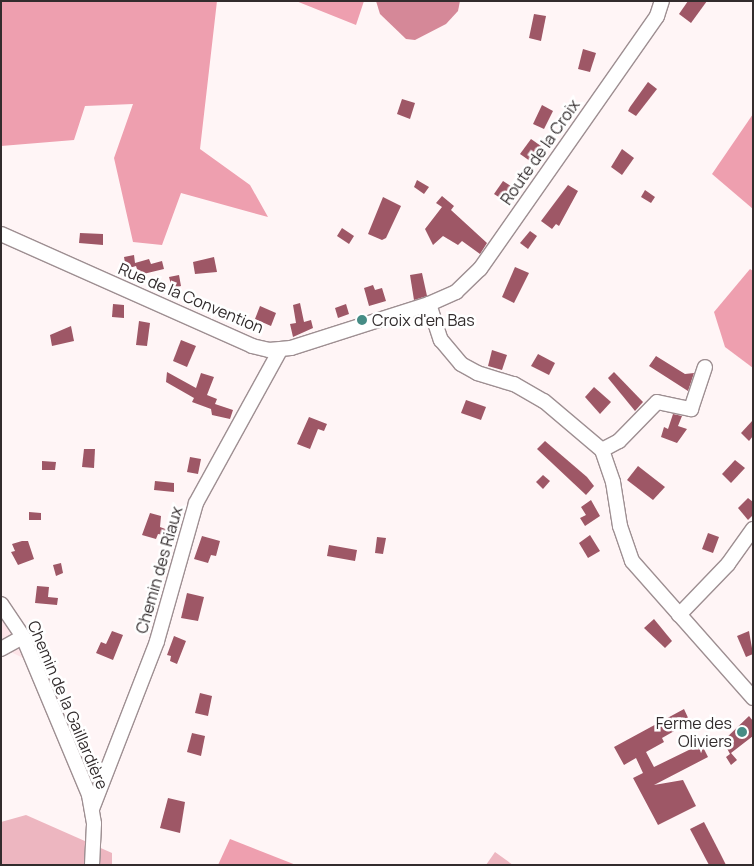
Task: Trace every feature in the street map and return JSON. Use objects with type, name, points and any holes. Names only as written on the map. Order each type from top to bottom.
[{"type":"street","name":"Route de la Croix","points":[[429,304],[456,292],[480,268],[657,16],[662,1]]},
{"type":"street","name":"Rue de la Convention","points":[[1,234],[252,346],[280,350],[429,304]]},
{"type":"street","points":[[429,304],[441,340],[461,364],[478,374],[514,384],[544,401],[602,450],[613,482],[620,526],[632,561],[753,698]]},
{"type":"street","name":"Chemin des Riaux","points":[[92,809],[158,641],[196,503],[280,350]]},
{"type":"street","points":[[602,450],[619,440],[657,402],[691,409],[705,367]]},
{"type":"street","points":[[679,615],[728,564],[753,529]]},
{"type":"street","name":"Chemin de la Gaillardière","points":[[1,604],[23,637],[92,809],[94,824],[92,865]]},
{"type":"street","points":[[1,649],[23,637]]},
{"type":"shaded area","points":[[1,1],[217,1],[200,149],[250,185],[268,217],[181,193],[162,245],[133,242],[114,158],[133,104],[85,106],[74,140],[1,146]]},
{"type":"shaded area","points":[[296,1],[364,1],[356,25]]},
{"type":"shaded area","points":[[376,1],[460,1],[458,11],[446,24],[415,40],[406,39],[380,14]]},
{"type":"shaded area","points":[[753,114],[753,209],[712,174]]},
{"type":"shaded area","points":[[750,269],[753,271],[753,368],[725,347],[714,312]]},
{"type":"shaded area","points":[[1,616],[14,634],[29,661],[1,647]]},
{"type":"shaded area","points":[[26,815],[112,853],[112,865],[1,865],[1,822]]},
{"type":"shaded area","points":[[230,839],[296,865],[218,865]]},
{"type":"shaded area","points":[[495,852],[513,865],[486,865]]},
{"type":"building","points":[[688,1],[707,1],[691,23],[679,14]]},
{"type":"building","points":[[534,14],[546,16],[541,41],[529,38]]},
{"type":"building","points":[[583,49],[596,53],[590,72],[578,69]]},
{"type":"building","points":[[648,82],[657,89],[636,116],[628,111]]},
{"type":"building","points":[[402,99],[415,103],[410,119],[397,114]]},
{"type":"building","points":[[542,105],[553,111],[544,129],[533,124]]},
{"type":"building","points":[[531,139],[541,146],[530,161],[520,154]]},
{"type":"building","points":[[622,149],[634,158],[622,175],[611,167]]},
{"type":"building","points":[[417,180],[429,187],[424,194],[414,187]]},
{"type":"building","points":[[503,181],[514,188],[505,201],[494,194]]},
{"type":"building","points":[[568,185],[578,191],[559,226],[556,224],[552,229],[541,221]]},
{"type":"building","points":[[645,190],[655,197],[651,203],[641,197]]},
{"type":"building","points":[[442,196],[454,206],[451,210],[487,243],[480,254],[462,241],[458,245],[443,236],[433,245],[425,229],[442,207],[436,203]]},
{"type":"building","points":[[383,197],[401,206],[386,238],[382,240],[368,234]]},
{"type":"building","points":[[342,228],[354,236],[349,244],[337,236]]},
{"type":"building","points":[[530,231],[537,236],[528,249],[520,243]]},
{"type":"building","points":[[80,233],[103,234],[103,245],[79,243]]},
{"type":"building","points":[[134,255],[135,263],[149,259],[151,264],[162,261],[164,269],[139,275],[136,266],[126,269],[124,257]]},
{"type":"building","points":[[214,257],[217,272],[195,274],[193,262]]},
{"type":"building","points":[[515,267],[529,273],[514,303],[502,297]]},
{"type":"building","points":[[422,273],[427,296],[414,300],[410,275]]},
{"type":"building","points":[[179,275],[181,286],[172,288],[169,277]]},
{"type":"building","points":[[373,285],[375,290],[382,288],[386,301],[369,306],[364,288]]},
{"type":"building","points":[[300,303],[304,322],[311,320],[313,328],[293,337],[290,324],[296,323],[293,305]]},
{"type":"building","points":[[113,304],[124,305],[124,318],[112,317]]},
{"type":"building","points":[[346,304],[349,314],[338,318],[335,308]]},
{"type":"building","points":[[260,306],[276,313],[271,326],[255,319]]},
{"type":"building","points":[[139,321],[150,323],[147,346],[136,345]]},
{"type":"building","points":[[71,326],[74,341],[52,346],[50,335]]},
{"type":"building","points":[[181,340],[196,346],[187,367],[173,361]]},
{"type":"building","points":[[492,350],[507,355],[502,370],[488,366]]},
{"type":"building","points":[[538,354],[555,363],[549,375],[531,366]]},
{"type":"building","points":[[656,356],[685,374],[694,373],[688,391],[649,366]]},
{"type":"building","points":[[167,372],[196,388],[201,373],[214,377],[207,395],[217,399],[215,404],[233,410],[230,419],[212,415],[211,409],[192,402],[194,398],[166,382]]},
{"type":"building","points":[[614,372],[643,402],[635,411],[608,378]]},
{"type":"building","points":[[594,387],[611,402],[600,414],[585,397]]},
{"type":"building","points":[[466,400],[486,407],[481,420],[461,413]]},
{"type":"building","points":[[673,414],[682,416],[678,426],[687,429],[677,443],[661,437],[664,427],[668,429]]},
{"type":"building","points":[[309,417],[327,424],[324,431],[318,429],[310,449],[297,444]]},
{"type":"building","points":[[753,420],[753,436],[749,441],[741,433]]},
{"type":"building","points":[[545,441],[587,477],[594,486],[586,495],[537,449]]},
{"type":"building","points":[[84,449],[95,449],[94,468],[82,467]]},
{"type":"building","points":[[190,457],[201,459],[198,474],[187,472]]},
{"type":"building","points":[[735,460],[745,468],[731,483],[722,474]]},
{"type":"building","points":[[42,461],[56,462],[55,470],[42,470]]},
{"type":"building","points":[[638,466],[665,487],[653,500],[627,480]]},
{"type":"building","points":[[543,475],[550,481],[543,489],[536,482]]},
{"type":"building","points":[[155,481],[174,483],[174,492],[154,490]]},
{"type":"building","points":[[748,498],[753,502],[753,515],[748,520],[738,508]]},
{"type":"building","points":[[591,500],[600,516],[585,526],[580,518],[586,515],[581,507]]},
{"type":"building","points":[[29,512],[41,513],[41,520],[29,520]]},
{"type":"building","points":[[150,513],[161,516],[160,527],[176,533],[175,537],[158,534],[156,539],[142,535]]},
{"type":"building","points":[[708,533],[719,537],[713,553],[702,549]]},
{"type":"building","points":[[590,535],[600,551],[588,558],[579,543]]},
{"type":"building","points":[[202,536],[220,541],[216,556],[211,555],[208,563],[194,559]]},
{"type":"building","points":[[377,537],[386,538],[383,554],[375,553]]},
{"type":"building","points":[[28,541],[34,559],[18,565],[11,552],[15,551],[12,544]]},
{"type":"building","points":[[329,545],[357,550],[355,561],[327,556]]},
{"type":"building","points":[[61,563],[63,573],[56,576],[53,565]]},
{"type":"building","points":[[37,586],[49,587],[48,597],[58,598],[57,605],[35,603]]},
{"type":"building","points":[[187,593],[204,597],[198,621],[181,618]]},
{"type":"building","points":[[654,619],[672,641],[665,648],[644,628]]},
{"type":"building","points":[[112,631],[123,635],[113,660],[96,653],[101,642],[106,644]]},
{"type":"building","points":[[749,631],[753,654],[746,657],[737,636]]},
{"type":"building","points":[[174,636],[186,641],[177,664],[170,661],[171,656],[167,655]]},
{"type":"building","points":[[200,693],[212,696],[208,716],[195,713]]},
{"type":"building","points":[[684,709],[690,722],[662,738],[664,742],[646,752],[654,767],[697,746],[695,738],[698,737],[708,757],[654,785],[683,780],[696,806],[658,825],[633,778],[643,773],[636,758],[624,765],[614,747]]},
{"type":"building","points":[[749,716],[753,721],[753,736],[731,753],[737,760],[731,765],[726,757],[730,754],[723,741]]},
{"type":"building","points":[[192,733],[205,736],[201,756],[187,752]]},
{"type":"building","points":[[168,798],[185,802],[180,833],[160,828]]},
{"type":"building","points":[[704,822],[726,865],[709,865],[690,829]]},
{"type":"place","name":"Croix d'en Bas","points":[[362,320]]},
{"type":"place","name":"Ferme des Oliviers","points":[[742,732]]}]
